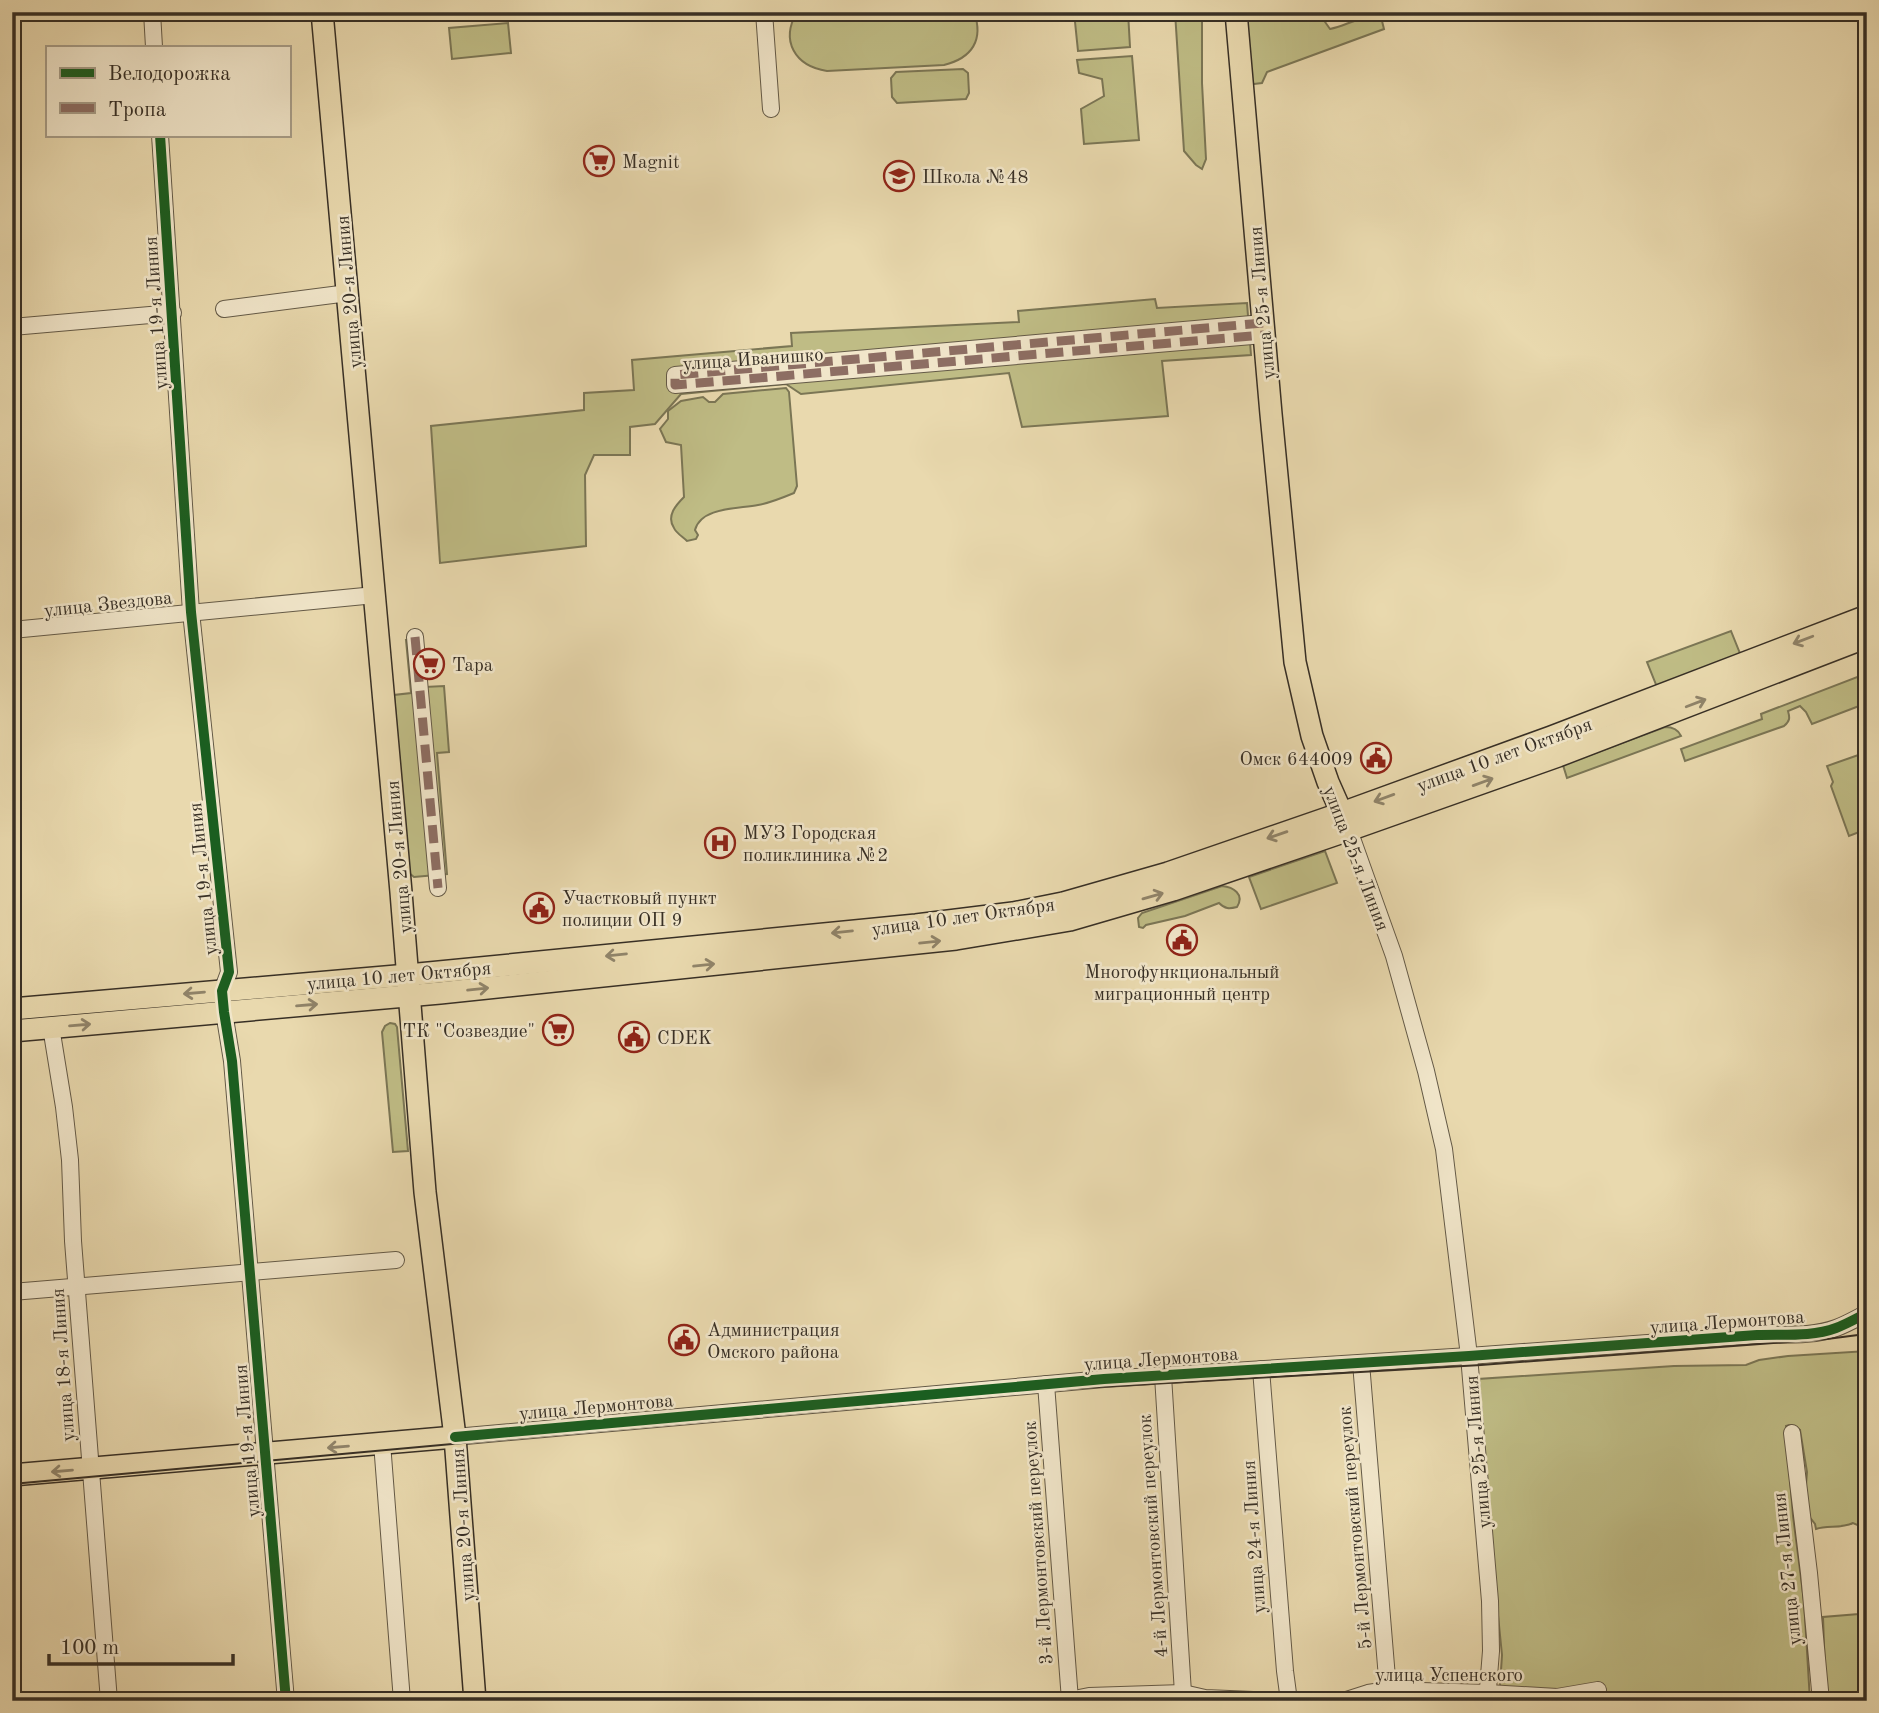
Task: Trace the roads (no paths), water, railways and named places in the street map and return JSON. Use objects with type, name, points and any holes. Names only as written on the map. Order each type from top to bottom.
[{"type":"main road","name":"улица 20-я Линия","points":[[322,12],[427,1213],[455,1437],[475,1701]]},
{"type":"main road","name":"улица 25-я Линия","points":[[1236,12],[1295,662],[1312,736],[1346,822]]},
{"type":"main road","name":"улица 10 лет Октября","points":[[12,1031],[224,1012],[409,986],[949,940],[1070,920],[1173,890],[1551,737],[1867,616]]},
{"type":"main road","name":"улица 10 лет Октября","points":[[1346,822],[1558,755],[1867,637]]},
{"type":"main road","name":"улица 10 лет Октября","points":[[12,1009],[222,991],[409,986]]},
{"type":"main road","name":"улица Лермонтова","points":[[12,1475],[455,1437]]},
{"type":"street","points":[[152,12],[154,46]]},
{"type":"street","points":[[764,12],[771,109]]},
{"type":"street","name":"улица 19-я Линия","points":[[160,136],[191,612],[229,972],[222,991],[232,1061],[286,1701]]},
{"type":"street","points":[[224,309],[348,293]]},
{"type":"street","points":[[12,327],[173,313]]},
{"type":"street","name":"улица Иванишко","points":[[1264,329],[793,376],[676,385],[675,375],[1264,329]]},
{"type":"street","name":"улица Звездова","points":[[12,630],[375,595]]},
{"type":"street","points":[[415,637],[438,888]]},
{"type":"street","name":"улица 25-я Линия","points":[[1346,822],[1394,956],[1426,1071],[1445,1160],[1469,1356],[1490,1601],[1491,1651],[1487,1697]]},
{"type":"street","name":"улица 18-я Линия","points":[[51,1027],[70,1160],[73,1241],[109,1701]]},
{"type":"street","points":[[12,1292],[396,1260]]},
{"type":"street","name":"улица Лермонтова","points":[[455,1437],[1046,1384],[1823,1332],[1867,1313]]},
{"type":"street","name":"5-й Лермонтовский переулок","points":[[1361,1363],[1388,1690]]},
{"type":"street","name":"улица 24-я Линия","points":[[1261,1369],[1284,1671],[1289,1701]]},
{"type":"street","name":"4-й Лермонтовский переулок","points":[[1163,1376],[1182,1693]]},
{"type":"street","name":"3-й Лермонтовский переулок","points":[[1046,1384],[1067,1700]]},
{"type":"street","name":"улица 27-я Линия","points":[[1792,1433],[1821,1701]]},
{"type":"street","points":[[382,1443],[402,1701]]},
{"type":"street","name":"улица Успенского","points":[[1343,1701],[1388,1690],[1487,1697],[1557,1697],[1598,1689]]},
{"type":"street","points":[[1067,1700],[1089,1696],[1182,1693],[1205,1699],[1275,1701]]},
{"type":"tram line","points":[[12,1484],[1047,1390],[1481,1365],[1827,1339],[1858,1335],[1867,1330]]},
{"type":"place","name":"Magnit","points":[[599,161]]},
{"type":"place","name":"Школа №48","points":[[899,176]]},
{"type":"place","name":"Тара","points":[[429,664]]},
{"type":"place","name":"Омск 644009","points":[[1376,758]]},
{"type":"place","name":"МУЗ Городская поликлиника №2","points":[[720,843]]},
{"type":"place","name":"Участковый пункт полиции ОП 9","points":[[539,908]]},
{"type":"place","name":"Многофункциональный миграционный центр","points":[[1182,940]]},
{"type":"place","name":"ТК \"Созвездие\"","points":[[558,1030]]},
{"type":"place","name":"CDEK","points":[[634,1037]]},
{"type":"place","name":"Администрация Омского района","points":[[684,1340]]}]
